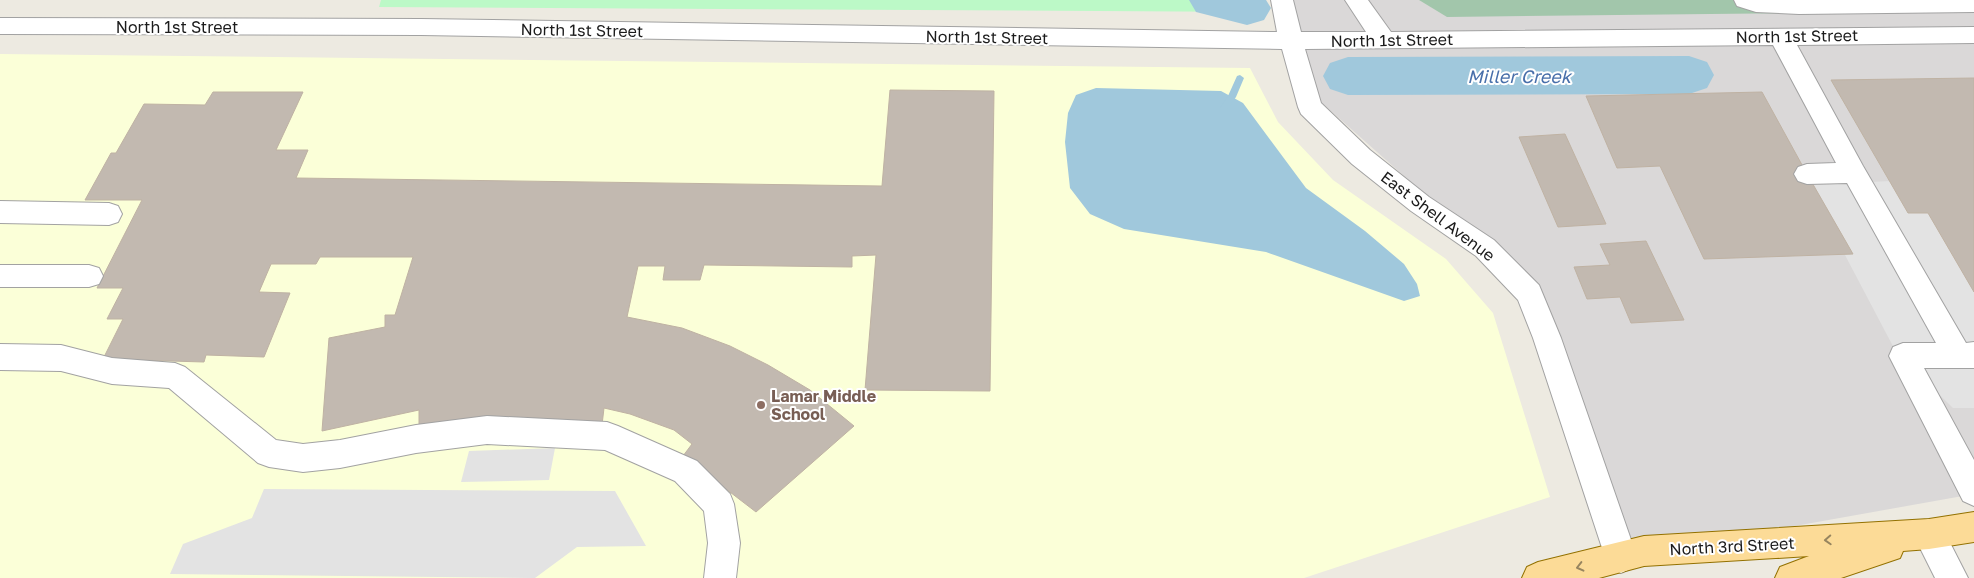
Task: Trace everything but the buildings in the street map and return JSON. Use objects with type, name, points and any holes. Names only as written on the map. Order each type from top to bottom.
[{"type":"main road","name":"North 3rd Street","points":[[1538,578],[1644,551],[1929,534],[1974,527]]},
{"type":"main road","name":"North 3rd Street","points":[[1791,578],[1929,534]]},
{"type":"street","name":"East Shell Avenue","points":[[1282,0],[1291,41],[1310,107],[1361,157],[1420,204],[1485,248],[1529,293],[1547,338],[1621,557]]},
{"type":"street","points":[[1356,0],[1385,41]]},
{"type":"street","points":[[1745,0],[1756,4],[1799,6],[1974,4]]},
{"type":"street","name":"North 1st Street","points":[[0,26],[421,28],[1291,41],[1974,35]]},
{"type":"street","points":[[1780,36],[1854,173],[1966,355]]},
{"type":"street","points":[[1808,174],[1854,173]]},
{"type":"street","points":[[0,212],[109,214]]},
{"type":"street","points":[[0,276],[89,276]]},
{"type":"street","points":[[1966,355],[1903,356],[1974,491]]},
{"type":"street","points":[[0,356],[60,358],[112,371],[175,376],[269,453],[304,458],[340,454],[416,439],[487,430],[607,436],[686,470],[719,504],[724,543],[720,578]]},
{"type":"street","points":[[1929,534],[1952,578]]},
{"type":"shaded area","points":[[1284,0],[1974,0],[1974,494],[1621,557],[1547,338],[1485,248],[1305,88]]},
{"type":"shaded area","points":[[1419,0],[1974,0],[1974,11],[1447,17]]},
{"type":"shaded area","name":"Lamar Middle School","points":[[0,54],[1250,68],[1278,122],[1333,180],[1446,259],[1493,313],[1550,497],[1304,578],[0,578]]},
{"type":"shaded area","points":[[1890,181],[1908,213],[1928,213],[1974,292],[1974,408],[1953,408],[1896,352],[1845,255],[1853,254],[1814,185]]},
{"type":"shaded area","points":[[555,448],[549,480],[461,482],[469,451]]},
{"type":"shaded area","points":[[264,489],[615,491],[646,546],[577,547],[535,578],[170,574],[183,544],[252,518]]},
{"type":"green space","points":[[381,0],[1260,0],[1263,12],[379,7]]},
{"type":"water","points":[[1096,88],[1221,91],[1243,103],[1306,188],[1365,231],[1404,264],[1417,284],[1420,296],[1404,301],[1266,252],[1124,229],[1090,214],[1070,188],[1065,142],[1068,113],[1076,95]]},
{"type":"waterway","name":"Miller Creek","points":[[1213,0],[1247,8]]},
{"type":"waterway","name":"Miller Creek","points":[[1348,76],[1689,75]]},
{"type":"waterway","points":[[1224,108],[1232,97],[1240,78]]},
{"type":"place","name":"Lamar Middle School","points":[[761,405]]}]
